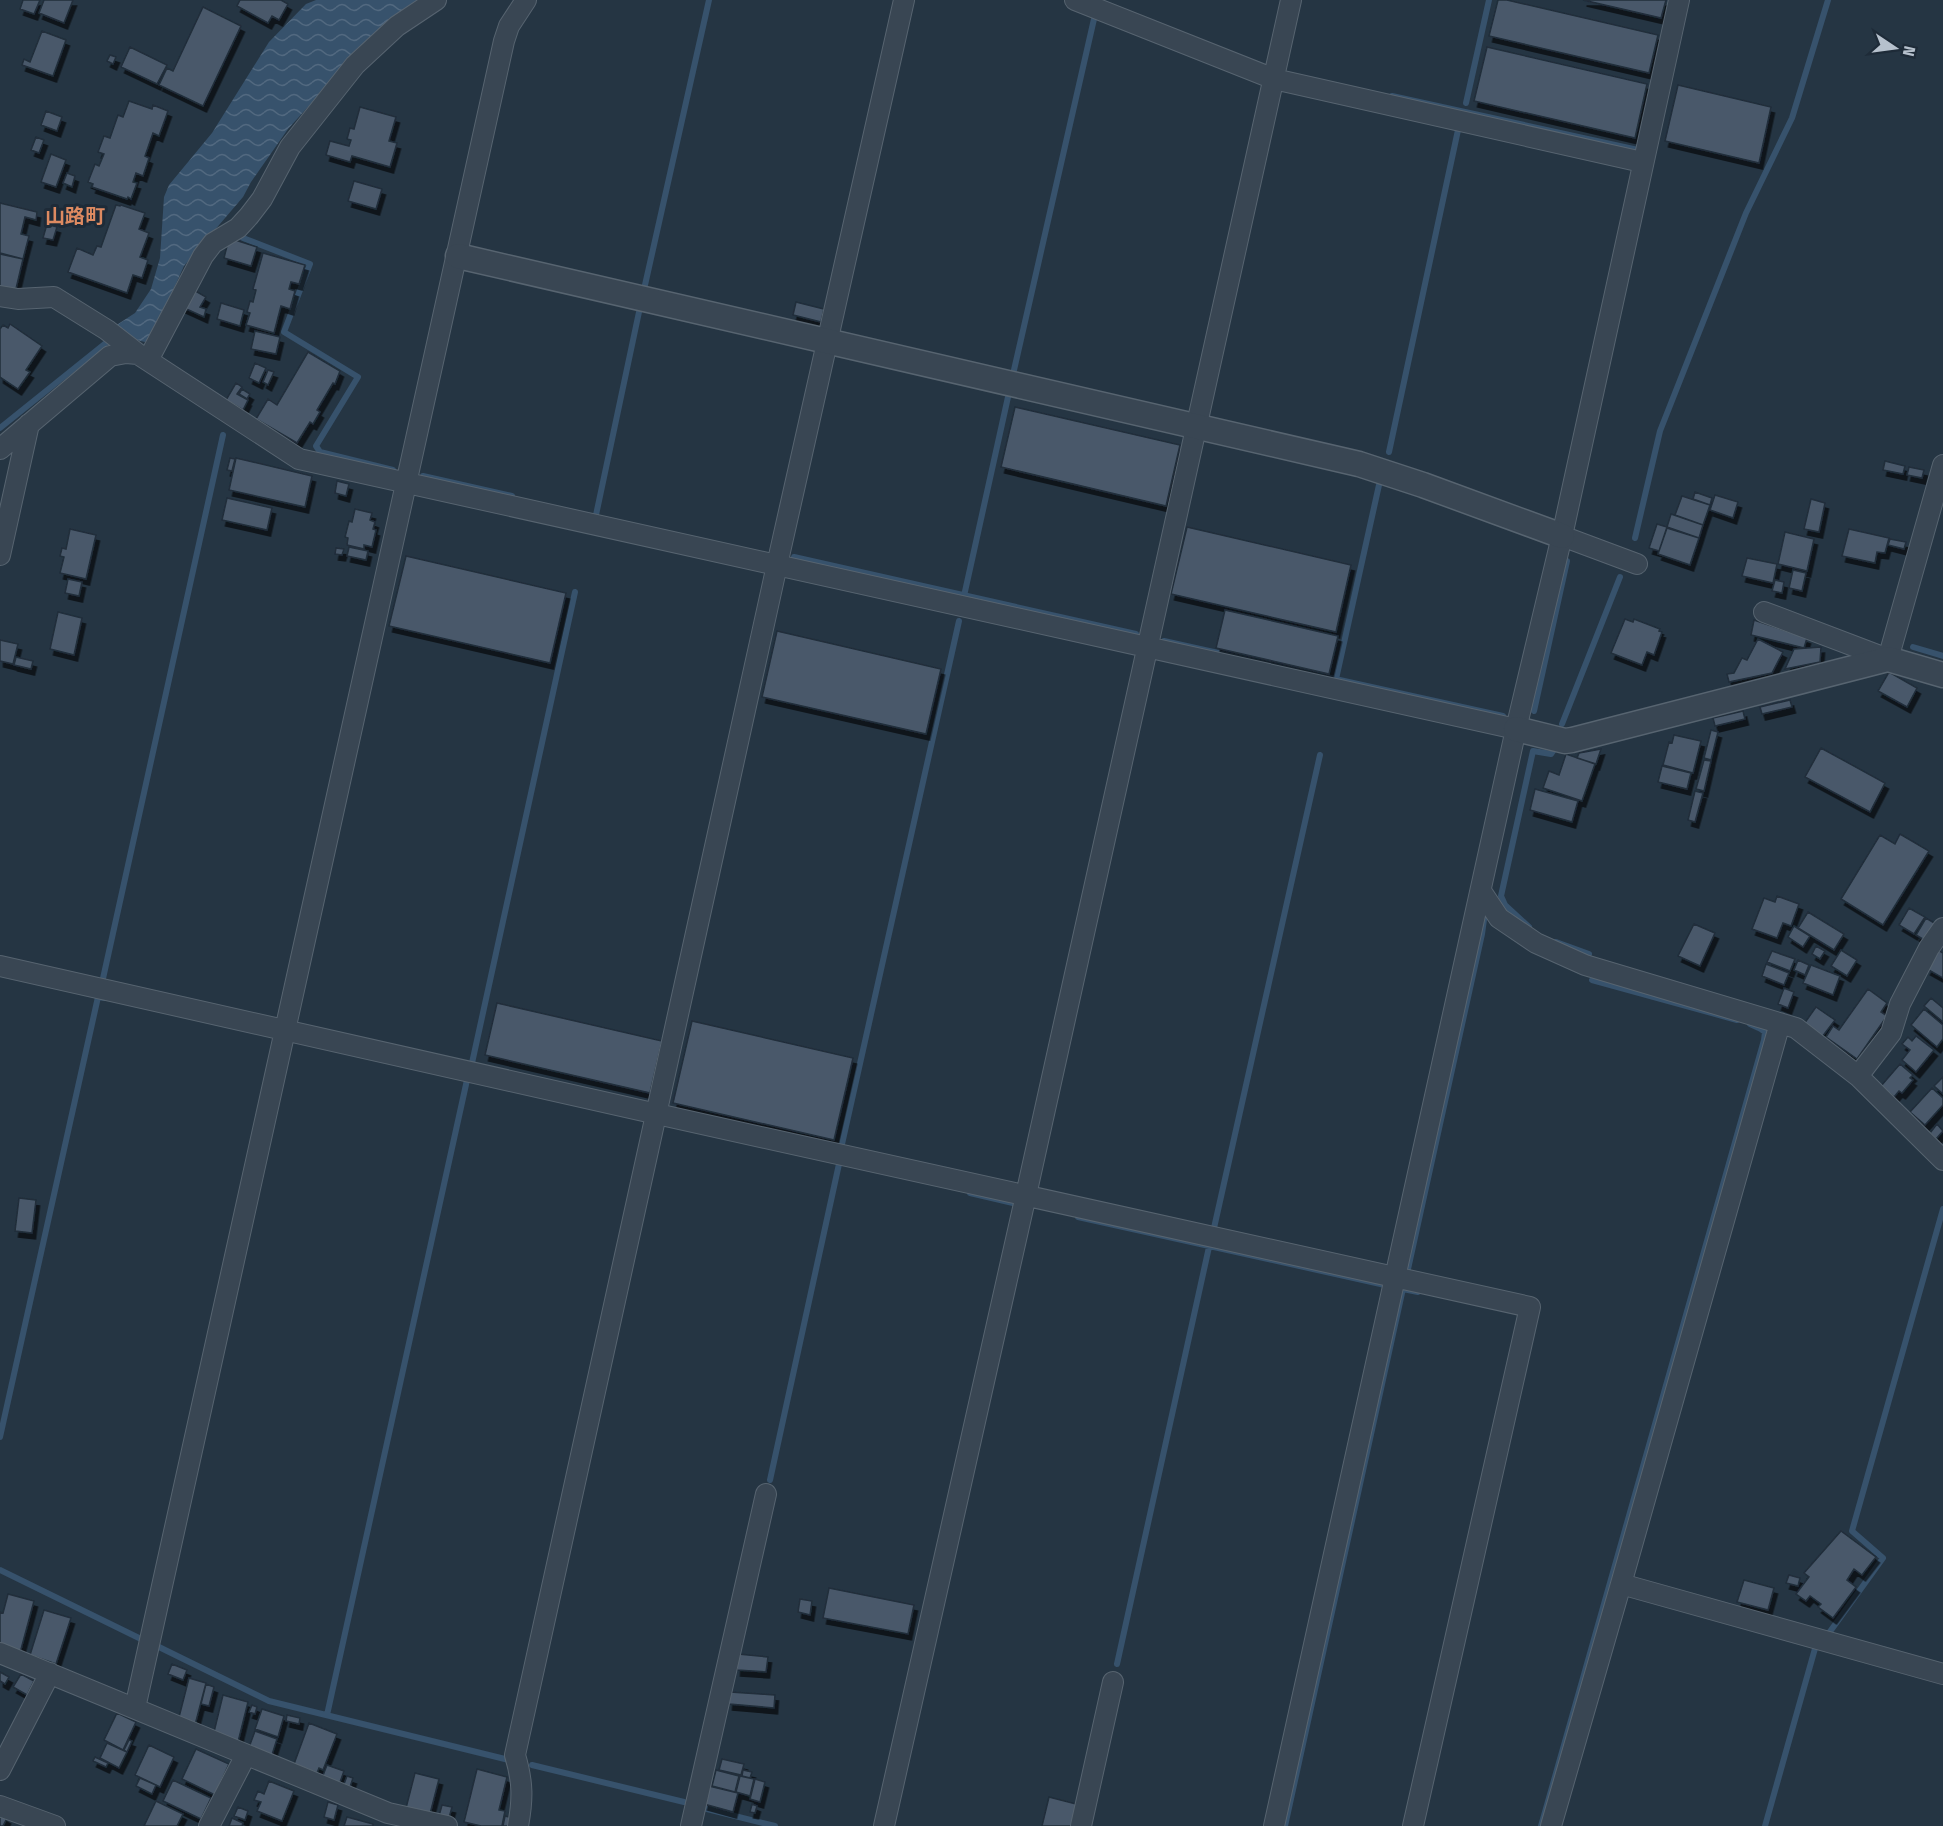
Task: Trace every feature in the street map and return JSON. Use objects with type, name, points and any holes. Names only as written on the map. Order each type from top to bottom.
[{"type":"street","points":[[143,357],[203,256],[213,243],[238,228],[262,200],[290,147],[355,65],[397,26],[436,0]]},
{"type":"street","points":[[135,1708],[504,41],[509,26],[526,0]]},
{"type":"street","points":[[518,1826],[522,1804],[522,1778],[515,1755],[904,0]]},
{"type":"street","points":[[1075,0],[1274,79],[1642,162]]},
{"type":"street","points":[[884,1826],[1292,0]]},
{"type":"street","points":[[1274,1826],[1516,729],[1562,536],[1679,0]]},
{"type":"street","points":[[458,256],[1359,464],[1423,485],[1637,564]]},
{"type":"street","points":[[0,296],[18,299],[54,297],[299,459],[1565,741],[1888,659]]},
{"type":"street","points":[[0,449],[110,357],[126,353],[143,357]]},
{"type":"street","points":[[0,555],[29,424]]},
{"type":"street","points":[[1888,659],[1943,465]]},
{"type":"street","points":[[1764,612],[1888,659],[1943,675]]},
{"type":"street","points":[[1481,891],[1499,918],[1536,943],[1585,965],[1796,1028],[1858,1076],[1943,1160]]},
{"type":"street","points":[[1858,1076],[1892,1033],[1900,1004],[1929,948],[1943,928]]},
{"type":"street","points":[[0,966],[1530,1307],[1413,1826]]},
{"type":"street","points":[[1551,1826],[1780,1023]]},
{"type":"street","points":[[691,1826],[766,1494]]},
{"type":"street","points":[[1621,1584],[1943,1674]]},
{"type":"street","points":[[0,1653],[246,1755],[386,1820],[447,1826]]},
{"type":"street","points":[[0,1770],[50,1673]]},
{"type":"street","points":[[1081,1826],[1113,1682]]},
{"type":"street","points":[[209,1826],[246,1755]]},
{"type":"street","points":[[0,1806],[56,1826]]},
{"type":"water","points":[[316,0],[420,0],[401,12],[366,43],[288,129],[243,197],[184,266],[152,337],[145,342],[136,340],[112,328],[135,313],[151,289],[160,258],[164,197],[169,185],[212,133],[269,42],[306,4]]},
{"type":"building","points":[[23,0],[40,0],[34,14],[20,9]]},
{"type":"building","points":[[44,0],[73,0],[64,23],[39,13]]},
{"type":"building","points":[[240,0],[281,0],[288,4],[279,20],[272,16],[268,23],[237,6]]},
{"type":"building","points":[[1498,0],[1507,0],[1658,35],[1649,73],[1489,36]]},
{"type":"building","points":[[1583,0],[1666,0],[1661,18]]},
{"type":"building","points":[[203,7],[241,26],[203,106],[159,85],[167,68],[173,71]]},
{"type":"building","points":[[42,31],[66,40],[53,76],[22,65],[24,59],[30,62]]},
{"type":"building","points":[[130,47],[167,65],[157,84],[121,67]]},
{"type":"building","points":[[1487,47],[1647,84],[1635,138],[1474,101]]},
{"type":"building","points":[[110,55],[116,57],[113,64],[107,61]]},
{"type":"building","points":[[1678,85],[1771,107],[1759,163],[1665,141]]},
{"type":"building","points":[[129,101],[152,109],[153,105],[168,111],[159,136],[153,133],[145,156],[149,158],[143,176],[136,173],[133,182],[137,183],[131,199],[128,197],[127,199],[92,187],[93,184],[88,182],[95,164],[99,166],[104,154],[98,152],[104,136],[110,138],[118,115],[123,117]]},
{"type":"building","points":[[360,107],[396,117],[389,141],[397,143],[390,167],[352,156],[350,162],[326,155],[330,141],[349,146],[351,140],[347,139],[350,128],[354,129]]},
{"type":"building","points":[[46,111],[62,117],[57,131],[41,125]]},
{"type":"building","points":[[36,137],[44,140],[39,153],[31,150]]},
{"type":"building","points":[[51,154],[66,160],[56,187],[41,182]]},
{"type":"building","points":[[67,173],[75,176],[72,187],[63,183]]},
{"type":"building","points":[[354,181],[382,189],[376,209],[348,201]]},
{"type":"building","points":[[0,203],[37,212],[36,220],[25,217],[21,234],[29,236],[23,259],[0,253]]},
{"type":"building","points":[[116,205],[145,213],[139,229],[149,233],[140,257],[148,260],[142,278],[133,275],[127,293],[68,272],[77,248],[93,255],[97,246],[101,247]]},
{"type":"building","points":[[47,224],[57,227],[53,240],[43,238]]},
{"type":"building","points":[[229,238],[257,247],[251,266],[224,258]]},
{"type":"building","points":[[263,253],[305,265],[299,284],[291,282],[289,289],[295,291],[290,309],[281,306],[274,333],[246,325],[250,313],[247,312],[250,301],[253,302],[256,290],[253,289]]},
{"type":"building","points":[[0,254],[23,259],[15,293],[0,289]]},
{"type":"building","points":[[192,289],[206,297],[200,307],[206,309],[204,317],[182,307]]},
{"type":"building","points":[[796,302],[824,309],[821,322],[793,315]]},
{"type":"building","points":[[221,303],[244,310],[240,326],[217,319]]},
{"type":"building","points":[[10,324],[42,346],[26,370],[30,372],[18,389],[0,377],[0,329],[3,325],[8,328]]},
{"type":"building","points":[[255,331],[280,337],[276,354],[251,349]]},
{"type":"building","points":[[308,352],[340,371],[335,384],[333,383],[317,410],[320,412],[313,424],[310,422],[297,443],[256,419],[268,399],[277,405]]},
{"type":"building","points":[[255,363],[266,368],[259,383],[249,378]]},
{"type":"building","points":[[268,370],[274,372],[268,385],[263,382]]},
{"type":"building","points":[[236,383],[242,387],[237,394],[248,400],[243,410],[226,400]]},
{"type":"building","points":[[242,389],[250,394],[247,399],[239,394]]},
{"type":"building","points":[[1015,407],[1180,445],[1166,506],[1001,467]]},
{"type":"building","points":[[230,458],[235,459],[232,471],[227,470]]},
{"type":"building","points":[[236,458],[312,476],[305,507],[229,490]]},
{"type":"building","points":[[1885,461],[1905,466],[1903,474],[1883,470]]},
{"type":"building","points":[[1909,467],[1924,470],[1922,478],[1907,475]]},
{"type":"building","points":[[337,481],[349,484],[346,496],[335,493]]},
{"type":"building","points":[[1695,492],[1712,498],[1710,505],[1693,499]]},
{"type":"building","points":[[1715,495],[1738,502],[1733,518],[1710,510]]},
{"type":"building","points":[[1682,496],[1710,505],[1703,525],[1675,515]]},
{"type":"building","points":[[227,498],[272,508],[267,530],[222,520]]},
{"type":"building","points":[[1811,499],[1825,503],[1819,532],[1804,529]]},
{"type":"building","points":[[355,509],[372,513],[370,520],[375,522],[373,529],[376,530],[372,547],[364,545],[364,549],[347,545],[348,538],[345,537]]},
{"type":"building","points":[[1671,514],[1703,525],[1699,538],[1667,527]]},
{"type":"building","points":[[1657,524],[1667,527],[1659,551],[1649,548]]},
{"type":"building","points":[[1187,527],[1351,565],[1336,632],[1171,594]]},
{"type":"building","points":[[1667,528],[1699,538],[1690,565],[1658,554]]},
{"type":"building","points":[[70,529],[96,535],[86,579],[60,573],[64,557],[60,556],[62,548],[66,549]]},
{"type":"building","points":[[1849,529],[1889,538],[1885,553],[1877,552],[1875,563],[1842,556]]},
{"type":"building","points":[[1785,532],[1814,539],[1807,571],[1778,564]]},
{"type":"building","points":[[1890,539],[1906,542],[1904,549],[1888,545]]},
{"type":"building","points":[[349,547],[368,551],[366,560],[347,556]]},
{"type":"building","points":[[336,548],[344,549],[342,555],[335,554]]},
{"type":"building","points":[[406,556],[566,593],[550,663],[389,626]]},
{"type":"building","points":[[1747,558],[1777,564],[1773,583],[1742,576]]},
{"type":"building","points":[[1793,570],[1806,573],[1802,591],[1789,588]]},
{"type":"building","points":[[68,579],[82,582],[79,596],[65,593]]},
{"type":"building","points":[[1775,580],[1784,582],[1782,593],[1772,591]]},
{"type":"building","points":[[1225,610],[1338,636],[1329,674],[1216,648]]},
{"type":"building","points":[[58,612],[82,618],[74,655],[50,649]]},
{"type":"building","points":[[1625,619],[1633,622],[1634,619],[1660,629],[1659,631],[1662,632],[1654,655],[1647,652],[1642,665],[1611,653]]},
{"type":"building","points":[[1754,620],[1807,638],[1804,648],[1751,635]]},
{"type":"building","points":[[777,631],[941,669],[926,734],[762,697]]},
{"type":"building","points":[[1758,639],[1783,652],[1772,673],[1729,682],[1727,674],[1734,673],[1742,658],[1747,660]]},
{"type":"building","points":[[0,640],[18,644],[13,664],[0,661]]},
{"type":"building","points":[[1821,647],[1820,662],[1785,669],[1794,649]]},
{"type":"building","points":[[16,657],[33,661],[31,669],[14,665]]},
{"type":"building","points":[[1889,672],[1917,688],[1907,707],[1878,691]]},
{"type":"building","points":[[1790,700],[1792,707],[1762,714],[1760,707]]},
{"type":"building","points":[[1743,711],[1745,719],[1715,726],[1713,718]]},
{"type":"building","points":[[1711,730],[1718,732],[1711,760],[1704,758]]},
{"type":"building","points":[[1674,735],[1701,741],[1693,773],[1663,765],[1669,742],[1672,743]]},
{"type":"building","points":[[1821,748],[1885,783],[1870,812],[1805,777]]},
{"type":"building","points":[[1601,749],[1596,764],[1577,758],[1579,753]]},
{"type":"building","points":[[1566,754],[1595,764],[1582,801],[1543,788],[1549,771],[1559,775]]},
{"type":"building","points":[[1704,760],[1711,761],[1704,791],[1696,789]]},
{"type":"building","points":[[1662,766],[1691,773],[1687,789],[1658,782]]},
{"type":"building","points":[[1535,789],[1578,801],[1572,822],[1530,810]]},
{"type":"building","points":[[1695,791],[1703,793],[1695,822],[1688,820]]},
{"type":"building","points":[[1900,834],[1929,851],[1883,925],[1841,899],[1880,835],[1895,844]]},
{"type":"building","points":[[1777,896],[1799,904],[1791,926],[1783,923],[1777,938],[1752,929],[1764,898],[1775,902]]},
{"type":"building","points":[[1909,908],[1925,917],[1914,934],[1899,925]]},
{"type":"building","points":[[1808,912],[1844,934],[1834,950],[1798,928]]},
{"type":"building","points":[[1926,918],[1936,924],[1926,941],[1916,935]]},
{"type":"building","points":[[1694,924],[1715,933],[1700,966],[1678,956]]},
{"type":"building","points":[[1794,926],[1810,936],[1803,947],[1788,937]]},
{"type":"building","points":[[1816,946],[1825,951],[1820,959],[1812,954]]},
{"type":"building","points":[[1841,950],[1857,960],[1847,976],[1831,966]]},
{"type":"building","points":[[1938,950],[1943,953],[1943,978],[1927,969]]},
{"type":"building","points":[[1772,951],[1795,959],[1790,971],[1767,962]]},
{"type":"building","points":[[1798,960],[1809,965],[1805,975],[1794,970]]},
{"type":"building","points":[[1766,964],[1789,973],[1784,985],[1762,976]]},
{"type":"building","points":[[1811,965],[1840,976],[1833,995],[1803,983]]},
{"type":"building","points":[[1784,988],[1794,992],[1788,1008],[1778,1004]]},
{"type":"building","points":[[1868,989],[1887,1003],[1881,1012],[1887,1016],[1857,1059],[1826,1037],[1833,1026],[1839,1030]]},
{"type":"building","points":[[1931,998],[1943,1008],[1943,1022],[1924,1006]]},
{"type":"building","points":[[497,1003],[662,1041],[650,1093],[485,1055]]},
{"type":"building","points":[[1816,1007],[1835,1020],[1822,1037],[1804,1024]]},
{"type":"building","points":[[1924,1009],[1943,1025],[1943,1039],[1937,1047],[1911,1025]]},
{"type":"building","points":[[692,1021],[853,1058],[834,1140],[673,1103]]},
{"type":"building","points":[[1916,1036],[1934,1050],[1916,1072],[1902,1060],[1910,1050],[1902,1044],[1908,1037],[1912,1041]]},
{"type":"building","points":[[1900,1064],[1913,1075],[1910,1078],[1913,1080],[1902,1093],[1899,1091],[1894,1097],[1881,1086]]},
{"type":"building","points":[[1943,1077],[1943,1094],[1934,1086]]},
{"type":"building","points":[[1932,1088],[1943,1098],[1943,1105],[1925,1125],[1910,1112]]},
{"type":"building","points":[[1937,1124],[1943,1131],[1936,1139],[1930,1133]]},
{"type":"building","points":[[19,1198],[36,1200],[32,1233],[15,1231]]},
{"type":"building","points":[[1841,1531],[1876,1557],[1862,1575],[1854,1569],[1847,1580],[1856,1587],[1833,1618],[1818,1607],[1821,1604],[1810,1596],[1806,1601],[1796,1594],[1809,1577],[1804,1573]]},
{"type":"building","points":[[1789,1575],[1800,1578],[1798,1586],[1786,1583]]},
{"type":"building","points":[[1744,1580],[1774,1588],[1768,1610],[1737,1602]]},
{"type":"building","points":[[829,1588],[914,1605],[908,1634],[823,1618]]},
{"type":"building","points":[[8,1594],[34,1601],[20,1653],[0,1647],[0,1612],[3,1613]]},
{"type":"building","points":[[800,1599],[812,1601],[810,1615],[798,1612]]},
{"type":"building","points":[[44,1610],[71,1618],[56,1664],[30,1655]]},
{"type":"building","points":[[738,1654],[768,1657],[766,1672],[737,1670]]},
{"type":"building","points":[[172,1664],[187,1670],[183,1680],[168,1674]]},
{"type":"building","points":[[0,1672],[9,1677],[5,1684],[0,1681]]},
{"type":"building","points":[[21,1674],[34,1681],[27,1695],[13,1687]]},
{"type":"building","points":[[189,1678],[206,1683],[195,1725],[178,1721]]},
{"type":"building","points":[[206,1684],[214,1687],[209,1706],[201,1704]]},
{"type":"building","points":[[730,1692],[775,1695],[774,1708],[729,1704]]},
{"type":"building","points":[[223,1695],[248,1702],[238,1742],[213,1736]]},
{"type":"building","points":[[252,1705],[257,1707],[255,1714],[249,1712]]},
{"type":"building","points":[[262,1709],[284,1716],[278,1737],[255,1729]]},
{"type":"building","points":[[117,1713],[136,1722],[123,1750],[104,1740]]},
{"type":"building","points":[[287,1715],[300,1718],[299,1724],[286,1721]]},
{"type":"building","points":[[309,1723],[337,1734],[323,1770],[319,1768],[317,1773],[294,1764]]},
{"type":"building","points":[[255,1731],[277,1739],[271,1758],[248,1750]]},
{"type":"building","points":[[129,1740],[132,1741],[127,1752],[124,1750]]},
{"type":"building","points":[[107,1743],[127,1752],[119,1768],[100,1758]]},
{"type":"building","points":[[149,1745],[174,1757],[160,1787],[135,1775]]},
{"type":"building","points":[[196,1749],[229,1764],[215,1795],[182,1779]]},
{"type":"building","points":[[95,1757],[108,1763],[106,1767],[93,1761]]},
{"type":"building","points":[[722,1759],[744,1764],[741,1775],[719,1770]]},
{"type":"building","points":[[327,1765],[344,1771],[339,1785],[322,1778]]},
{"type":"building","points":[[477,1769],[507,1777],[499,1810],[505,1811],[502,1826],[481,1826],[464,1822]]},
{"type":"building","points":[[716,1770],[739,1776],[735,1792],[712,1786]]},
{"type":"building","points":[[743,1770],[752,1772],[750,1778],[742,1776]]},
{"type":"building","points":[[415,1773],[439,1779],[430,1814],[406,1808]]},
{"type":"building","points":[[347,1776],[353,1778],[350,1787],[344,1784]]},
{"type":"building","points":[[740,1776],[754,1779],[750,1796],[736,1792]]},
{"type":"building","points":[[140,1778],[156,1785],[152,1794],[136,1786]]},
{"type":"building","points":[[755,1779],[765,1782],[760,1802],[750,1799]]},
{"type":"building","points":[[173,1780],[211,1798],[201,1819],[163,1801]]},
{"type":"building","points":[[269,1781],[294,1791],[282,1821],[257,1811],[261,1802],[254,1800],[258,1791],[264,1794]]},
{"type":"building","points":[[709,1786],[738,1793],[733,1812],[704,1804]]},
{"type":"building","points":[[1049,1797],[1080,1805],[1075,1826],[1042,1826]]},
{"type":"building","points":[[156,1801],[183,1814],[177,1826],[144,1826]]},
{"type":"building","points":[[328,1802],[338,1805],[334,1820],[324,1817]]},
{"type":"building","points":[[752,1804],[757,1806],[755,1813],[750,1812]]},
{"type":"building","points":[[442,1805],[452,1807],[449,1818],[439,1816]]},
{"type":"building","points":[[238,1807],[248,1811],[245,1820],[234,1816]]},
{"type":"building","points":[[0,1814],[7,1818],[3,1826],[0,1826]]},
{"type":"building","points":[[505,1816],[514,1818],[512,1826],[503,1826]]},
{"type":"building","points":[[347,1817],[373,1824],[373,1826],[344,1826]]},
{"type":"building","points":[[232,1818],[243,1823],[242,1826],[229,1826]]},
{"type":"waterway","points":[[645,285],[709,0]]},
{"type":"waterway","points":[[1466,103],[1489,0]]},
{"type":"waterway","points":[[1635,538],[1660,431],[1746,213],[1792,118],[1828,0]]},
{"type":"waterway","points":[[1014,370],[1094,19]]},
{"type":"waterway","points":[[1392,96],[1638,150]]},
{"type":"waterway","points":[[1389,452],[1458,130]]},
{"type":"waterway","points":[[243,238],[310,264],[284,332],[358,377],[316,446],[320,452],[393,470]]},
{"type":"waterway","points":[[596,515],[639,312]]},
{"type":"waterway","points":[[0,428],[112,338]]},
{"type":"waterway","points":[[964,596],[1008,397]]},
{"type":"waterway","points":[[102,983],[223,435]]},
{"type":"waterway","points":[[423,476],[512,496]]},
{"type":"waterway","points":[[1336,679],[1379,485]]},
{"type":"waterway","points":[[794,557],[1136,634]]},
{"type":"waterway","points":[[1534,711],[1567,561]]},
{"type":"waterway","points":[[1562,724],[1620,577]]},
{"type":"waterway","points":[[472,1063],[575,592]]},
{"type":"waterway","points":[[842,1144],[959,621]]},
{"type":"waterway","points":[[1164,641],[1503,716]]},
{"type":"waterway","points":[[1913,647],[1943,656]]},
{"type":"waterway","points":[[1529,927],[1505,905],[1501,896],[1533,751],[1551,754],[1553,751]]},
{"type":"waterway","points":[[1214,1228],[1320,755]]},
{"type":"waterway","points":[[1408,1269],[1485,912]]},
{"type":"waterway","points":[[1556,942],[1589,954]]},
{"type":"waterway","points":[[1592,980],[1737,1020]]},
{"type":"waterway","points":[[0,1437],[98,997],[105,998]]},
{"type":"waterway","points":[[1541,1826],[1764,1040],[1765,1032],[1750,1024]]},
{"type":"waterway","points":[[327,1715],[467,1080]]},
{"type":"waterway","points":[[770,1480],[839,1164]]},
{"type":"waterway","points":[[970,1193],[1013,1203]]},
{"type":"waterway","points":[[1829,1633],[1883,1558],[1852,1531],[1943,1209]]},
{"type":"waterway","points":[[1078,1217],[1385,1285]]},
{"type":"waterway","points":[[1117,1664],[1209,1247]]},
{"type":"waterway","points":[[1403,1289],[1418,1292]]},
{"type":"waterway","points":[[1285,1826],[1402,1293]]},
{"type":"waterway","points":[[0,1570],[141,1639]]},
{"type":"waterway","points":[[1765,1826],[1816,1645]]},
{"type":"waterway","points":[[159,1647],[269,1701],[509,1760]]},
{"type":"waterway","points":[[532,1765],[684,1802]]},
{"type":"waterway","points":[[703,1808],[775,1826]]},
{"type":"district","name":"山路町","points":[[75,216]]}]
